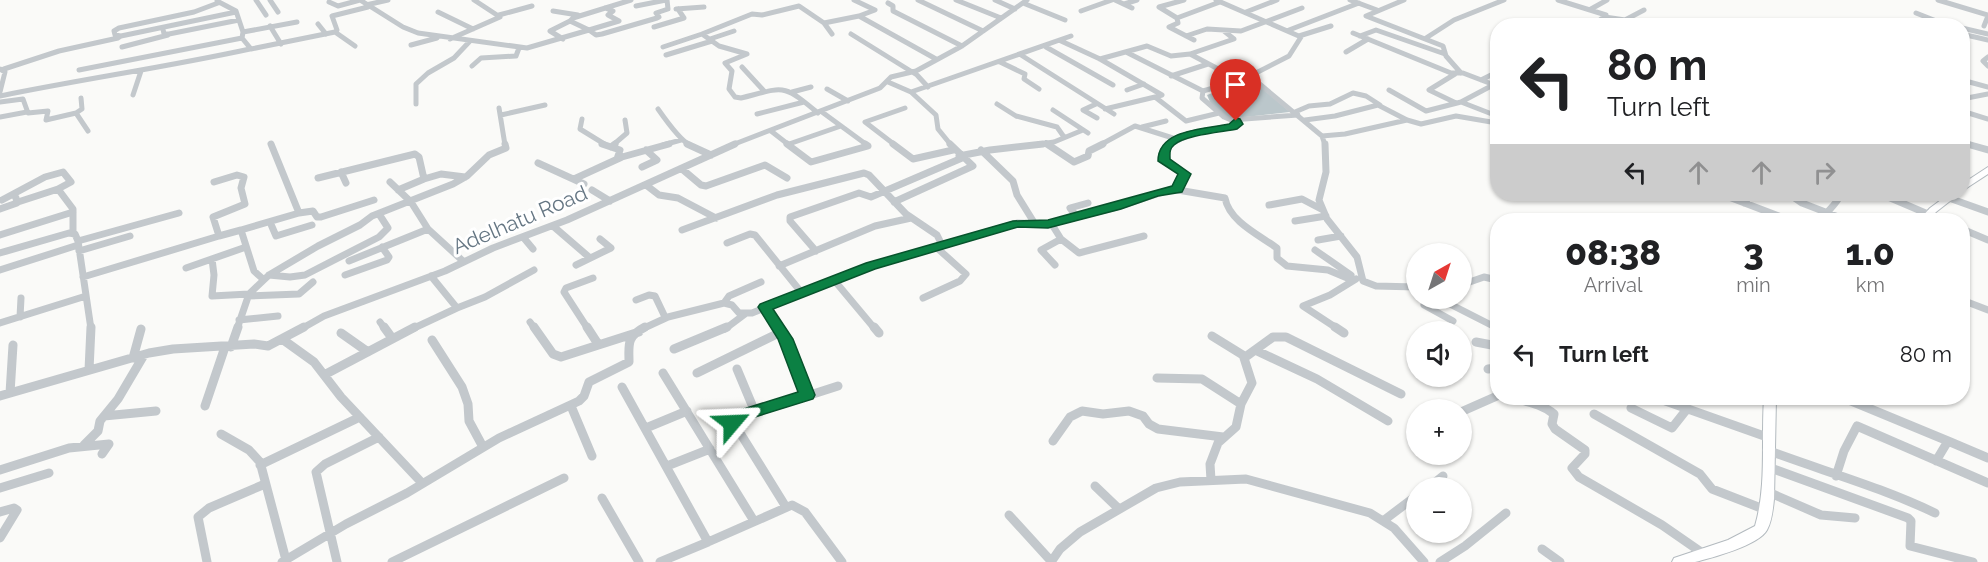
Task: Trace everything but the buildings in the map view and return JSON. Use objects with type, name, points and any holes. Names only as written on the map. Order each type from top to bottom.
[{"type":"main road","points":[[1970,181],[1986,174]]},
{"type":"main road","points":[[1932,213],[1945,201]]},
{"type":"main road","points":[[1679,562],[1701,552],[1745,540],[1761,529],[1768,492],[1767,444],[1770,405]]},
{"type":"street","points":[[256,0],[266,15]]},
{"type":"street","points":[[270,0],[278,12]]},
{"type":"street","points":[[329,2],[338,6],[388,0]]},
{"type":"street","points":[[474,0],[499,15]]},
{"type":"street","points":[[607,0],[616,4]]},
{"type":"street","points":[[563,39],[550,31],[580,15],[631,0]]},
{"type":"street","points":[[636,6],[666,0],[667,9]]},
{"type":"street","points":[[824,23],[859,16],[875,10],[854,0]]},
{"type":"street","points":[[918,0],[983,31]]},
{"type":"street","points":[[956,0],[1001,18]]},
{"type":"street","points":[[995,0],[1015,9]]},
{"type":"street","points":[[1081,11],[1114,0],[1132,8]]},
{"type":"street","points":[[1124,4],[1137,0]]},
{"type":"street","points":[[1177,18],[1159,7],[1184,0]]},
{"type":"street","points":[[1246,12],[1277,0]]},
{"type":"street","points":[[1350,0],[1377,10]]},
{"type":"street","points":[[1404,0],[1366,16],[1443,46],[1445,54],[1458,73]]},
{"type":"street","points":[[1426,38],[1454,20],[1504,0]]},
{"type":"street","points":[[1558,0],[1606,14],[1605,17],[1609,18]]},
{"type":"street","points":[[1591,9],[1607,0]]},
{"type":"street","points":[[1938,0],[1988,16],[1984,26]]},
{"type":"street","points":[[1177,18],[1218,1],[1299,36],[1331,26]]},
{"type":"street","points":[[120,37],[115,35],[114,31],[128,25],[188,13],[218,2],[236,12],[250,49]]},
{"type":"street","points":[[1025,2],[1065,20]]},
{"type":"street","name":"Adelhatu Road","points":[[0,396],[144,355],[173,349],[254,344],[268,346],[331,313],[431,276],[554,226],[711,155],[880,88],[891,77],[913,73],[962,46],[1025,2]]},
{"type":"street","points":[[334,32],[337,30],[332,16],[363,3],[380,11],[405,29],[450,39],[519,48],[534,47],[619,21],[608,15],[613,11],[605,8]]},
{"type":"street","points":[[888,3],[893,6],[893,11],[962,46]]},
{"type":"street","points":[[1289,30],[1359,3]]},
{"type":"street","points":[[450,39],[488,24],[499,18],[499,15],[532,6]]},
{"type":"street","points":[[570,21],[596,35],[657,18],[659,17],[656,13],[667,9],[704,7]]},
{"type":"street","points":[[663,47],[752,14],[762,15],[790,7],[801,7],[824,23],[832,34]]},
{"type":"street","points":[[1186,36],[1203,29],[1241,31],[1302,8]]},
{"type":"street","points":[[654,27],[684,18],[678,9]]},
{"type":"street","points":[[1628,18],[1644,10]]},
{"type":"street","points":[[553,11],[580,15]]},
{"type":"street","points":[[236,12],[59,51],[2,69],[0,94],[141,71],[334,32],[355,46]]},
{"type":"street","points":[[438,12],[473,29]]},
{"type":"street","points":[[1916,14],[1927,18]]},
{"type":"street","points":[[859,16],[936,59]]},
{"type":"street","points":[[1177,18],[1178,23],[1169,28],[1194,40]]},
{"type":"street","points":[[122,47],[162,38],[169,34],[239,20]]},
{"type":"street","points":[[79,70],[243,35],[270,26],[297,22]]},
{"type":"street","points":[[318,24],[331,42]]},
{"type":"street","points":[[270,26],[281,44]]},
{"type":"street","points":[[163,29],[164,34],[169,34]]},
{"type":"street","points":[[1100,59],[1147,46],[1171,56],[1190,54],[1234,39],[1223,30]]},
{"type":"street","points":[[1360,36],[1376,30],[1445,54]]},
{"type":"street","points":[[1970,30],[1988,34]]},
{"type":"street","points":[[666,55],[734,31]]},
{"type":"street","points":[[292,33],[296,40]]},
{"type":"street","points":[[1353,33],[1490,84]]},
{"type":"street","points":[[702,34],[722,47],[747,54],[725,63],[732,71],[729,89],[731,93],[741,98],[778,87],[792,92],[875,151]]},
{"type":"street","points":[[851,34],[921,78],[928,87]]},
{"type":"street","points":[[911,92],[1071,36]]},
{"type":"street","points":[[1126,52],[1203,91],[1251,76],[1289,56],[1301,39],[1299,36]]},
{"type":"street","points":[[1970,36],[1988,40]]},
{"type":"street","points":[[117,74],[129,56],[124,55],[120,37]]},
{"type":"street","points":[[411,45],[438,37]]},
{"type":"street","points":[[1346,52],[1368,39]]},
{"type":"street","points":[[416,104],[416,84],[428,73],[453,58],[470,41]]},
{"type":"street","points":[[1061,41],[1100,59],[1162,95],[1105,109]]},
{"type":"street","points":[[1046,46],[1113,85]]},
{"type":"street","points":[[472,66],[481,58],[516,56],[519,48]]},
{"type":"street","points":[[1190,54],[1222,71],[1234,70],[1251,76],[1322,136],[1326,147],[1326,172],[1319,196],[1324,213],[1356,257],[1357,279]]},
{"type":"street","points":[[1021,55],[1114,114]]},
{"type":"street","points":[[1988,57],[1983,61],[1988,66]]},
{"type":"street","points":[[1000,62],[1024,74],[1024,79],[1039,88]]},
{"type":"street","points":[[1171,76],[1208,64]]},
{"type":"street","points":[[742,67],[764,91]]},
{"type":"street","points":[[133,95],[141,71]]},
{"type":"street","points":[[1458,73],[1429,90],[1490,114]]},
{"type":"street","points":[[1481,80],[1490,76]]},
{"type":"street","points":[[888,82],[911,92],[936,115],[938,129],[953,150],[972,167],[894,202]]},
{"type":"street","points":[[1970,82],[1988,87]]},
{"type":"street","points":[[1127,90],[1144,84]]},
{"type":"street","points":[[792,92],[811,87]]},
{"type":"street","points":[[1389,90],[1423,110],[1458,103],[1490,88]]},
{"type":"street","points":[[827,89],[848,101]]},
{"type":"street","points":[[1203,91],[1202,98],[1226,118],[1236,121],[1297,114],[1309,106],[1330,104],[1353,93],[1366,96],[1407,120],[1425,124],[1461,116],[1490,122]]},
{"type":"street","points":[[1970,97],[1988,93]]},
{"type":"street","points":[[1155,97],[1183,120],[1189,121],[1219,113]]},
{"type":"street","points":[[0,117],[48,111],[45,119],[48,121],[82,109],[81,98]]},
{"type":"street","points":[[0,102],[23,99],[27,112]]},
{"type":"street","points":[[757,114],[804,102]]},
{"type":"street","points":[[997,104],[1016,116],[1057,127],[1064,137]]},
{"type":"street","points":[[1096,104],[1083,110],[1098,118]]},
{"type":"street","points":[[205,406],[248,295],[266,277],[379,214],[465,177],[486,157],[506,148],[500,112],[545,105]]},
{"type":"street","points":[[1305,120],[1335,116],[1381,105]]},
{"type":"street","points":[[905,108],[865,122],[913,159],[953,150]]},
{"type":"street","points":[[658,109],[668,123],[677,130],[681,140],[711,155]]},
{"type":"street","points":[[816,251],[790,221],[790,218],[859,193],[868,197],[885,191],[981,150],[1046,142],[1085,131],[1053,110]]},
{"type":"street","points":[[76,113],[88,131]]},
{"type":"street","points":[[1970,113],[1988,119]]},
{"type":"street","points":[[582,119],[580,129],[597,141],[620,150],[617,159]]},
{"type":"street","points":[[612,147],[627,133],[625,120]]},
{"type":"street","points":[[1322,136],[1348,136],[1383,124],[1407,120]]},
{"type":"street","points":[[1142,127],[1166,121]]},
{"type":"street","points":[[1178,189],[1180,180],[1185,174],[1169,165],[1163,156],[1170,142],[1233,126],[1238,124],[1236,121]]},
{"type":"street","points":[[789,144],[841,126]]},
{"type":"street","points":[[1046,142],[1069,160],[1076,162],[1088,156],[1087,152],[1135,126],[1176,139]]},
{"type":"street","points":[[771,131],[811,162],[868,146]]},
{"type":"street","points":[[574,179],[617,159],[681,140]]},
{"type":"street","points":[[271,144],[281,160],[289,191],[299,213]]},
{"type":"street","points":[[1970,144],[1988,150]]},
{"type":"street","points":[[642,167],[657,160],[646,150]]},
{"type":"street","points":[[981,150],[1012,181],[1017,195],[1035,224]]},
{"type":"street","points":[[318,178],[415,154],[419,157],[424,178]]},
{"type":"street","points":[[538,163],[584,184]]},
{"type":"street","points":[[682,169],[701,185],[706,186],[765,165],[787,178]]},
{"type":"street","points":[[0,209],[58,189],[71,182],[63,172],[45,177],[1,200]]},
{"type":"street","points":[[341,172],[346,183]]},
{"type":"street","points":[[682,230],[777,195],[859,173],[869,174],[911,218],[937,235],[939,246],[965,271],[966,274],[960,280],[923,298]]},
{"type":"street","points":[[398,190],[424,178],[441,174],[465,177]]},
{"type":"street","points":[[214,182],[242,175],[244,179],[241,188],[246,202],[244,206],[213,217],[219,236]]},
{"type":"street","points":[[390,182],[411,202],[428,229],[464,262]]},
{"type":"street","points":[[646,185],[659,195],[678,198],[716,218]]},
{"type":"street","points":[[58,189],[71,205],[73,233],[79,246],[91,325],[89,370]]},
{"type":"street","points":[[674,349],[722,331],[745,314],[870,266],[1017,223],[1051,223],[1117,207],[1156,193],[1178,189],[1225,198],[1227,208],[1233,216],[1277,248],[1278,258],[1283,264],[1299,269],[1326,269],[1376,286],[1406,287]]},
{"type":"street","points":[[592,190],[610,201]]},
{"type":"street","points":[[1,200],[16,198],[18,202]]},
{"type":"street","points":[[1269,205],[1302,199],[1324,213]]},
{"type":"street","points":[[83,277],[299,213],[313,211],[317,217],[321,217],[374,200]]},
{"type":"street","points":[[1739,201],[1769,213]]},
{"type":"street","points":[[1799,201],[1827,212],[1838,201]]},
{"type":"street","points":[[1894,201],[1917,213]]},
{"type":"street","points":[[1960,201],[1988,212]]},
{"type":"street","points":[[1077,217],[1070,208],[1088,203]]},
{"type":"street","points":[[0,235],[73,212]]},
{"type":"street","points":[[0,270],[179,213]]},
{"type":"street","points":[[1295,221],[1324,213]]},
{"type":"street","points":[[241,230],[254,271],[266,277],[296,277],[305,275],[387,231],[388,228],[379,214]]},
{"type":"street","points":[[779,266],[875,226],[911,218]]},
{"type":"street","points":[[270,222],[276,236],[312,225]]},
{"type":"street","points":[[1051,223],[1061,239],[1079,253],[1144,237]]},
{"type":"street","points":[[554,226],[590,258]]},
{"type":"street","points":[[349,261],[428,229]]},
{"type":"street","points":[[1970,232],[1988,240]]},
{"type":"street","points":[[0,253],[73,233]]},
{"type":"street","points":[[727,243],[753,234],[801,292]]},
{"type":"street","points":[[79,246],[130,236]]},
{"type":"street","points":[[1318,240],[1341,236]]},
{"type":"street","points":[[523,237],[533,249]]},
{"type":"street","points":[[576,265],[611,248],[600,238]]},
{"type":"street","points":[[1055,265],[1041,248],[1061,239]]},
{"type":"street","points":[[186,268],[246,247]]},
{"type":"street","points":[[345,275],[387,260],[389,257],[382,247]]},
{"type":"street","points":[[1315,250],[1357,279]]},
{"type":"street","points":[[212,259],[214,274],[212,296],[299,294],[313,282]]},
{"type":"street","points":[[324,375],[392,338],[484,297],[534,270]]},
{"type":"street","points":[[431,276],[457,308]]},
{"type":"street","points":[[1472,281],[1484,276],[1490,278]]},
{"type":"street","points":[[593,278],[566,288],[564,292],[598,344]]},
{"type":"street","points":[[1344,333],[1303,306],[1330,295],[1357,279]]},
{"type":"street","points":[[834,280],[879,333]]},
{"type":"street","points":[[724,303],[729,296],[761,282]]},
{"type":"street","points":[[636,300],[649,295],[655,296],[665,317]]},
{"type":"street","points":[[0,323],[86,296]]},
{"type":"street","points":[[20,317],[21,298]]},
{"type":"street","points":[[221,434],[256,456],[284,561],[483,447],[527,424],[571,405],[584,396],[589,382],[629,362],[627,348],[639,332],[653,321],[724,303],[732,305],[740,313],[745,314]]},
{"type":"street","points":[[1970,303],[1988,310]]},
{"type":"street","points":[[765,307],[781,332],[807,395]]},
{"type":"street","points":[[1431,309],[1453,321]]},
{"type":"street","points":[[1460,309],[1490,324]]},
{"type":"street","points":[[239,320],[278,316]]},
{"type":"street","points":[[380,322],[392,338]]},
{"type":"street","points":[[530,322],[556,356],[569,356],[598,344],[639,332]]},
{"type":"street","points":[[133,358],[141,329]]},
{"type":"street","points":[[697,373],[781,332]]},
{"type":"street","points":[[341,333],[368,352]]},
{"type":"street","points":[[1211,480],[1210,464],[1218,443],[1236,428],[1241,404],[1252,378],[1244,361],[1272,337],[1281,335],[1401,393]]},
{"type":"street","points":[[1212,336],[1246,357]]},
{"type":"street","points":[[282,339],[305,354],[422,483]]},
{"type":"street","points":[[432,340],[462,387],[468,404],[469,421],[483,447]]},
{"type":"street","points":[[1476,342],[1490,345]]},
{"type":"street","points":[[10,393],[13,345]]},
{"type":"street","points":[[1255,350],[1317,379],[1388,421]]},
{"type":"street","points":[[83,445],[98,430],[98,424],[144,355]]},
{"type":"street","points":[[737,369],[755,411]]},
{"type":"street","points":[[663,373],[754,521]]},
{"type":"street","points":[[1157,378],[1202,379],[1241,404]]},
{"type":"street","points":[[786,507],[732,423],[736,417],[838,386]]},
{"type":"street","points":[[622,387],[708,542]]},
{"type":"street","points":[[1472,407],[1490,399]]},
{"type":"street","points":[[571,405],[592,456]]},
{"type":"street","points":[[1540,405],[1554,414],[1552,424],[1555,429],[1585,450],[1585,454],[1572,468],[1579,477],[1662,525],[1701,552]]},
{"type":"street","points":[[1676,405],[1836,476],[1900,496],[1935,513]]},
{"type":"street","points":[[1861,405],[1988,458]]},
{"type":"street","points":[[1631,408],[1672,428],[1687,409]]},
{"type":"street","points":[[104,416],[156,411]]},
{"type":"street","points":[[645,428],[687,411]]},
{"type":"street","points":[[1053,441],[1070,417],[1082,411],[1103,414],[1130,411],[1143,416],[1149,424],[1158,429],[1223,437]]},
{"type":"street","points":[[1594,414],[1700,474],[1712,489],[1766,510]]},
{"type":"street","points":[[260,465],[360,417]]},
{"type":"street","points":[[1836,476],[1844,451],[1857,426],[1988,483]]},
{"type":"street","points":[[337,562],[316,472],[325,464],[379,437]]},
{"type":"street","points":[[1936,461],[1948,441]]},
{"type":"street","points":[[0,470],[83,445],[109,444],[102,454]]},
{"type":"street","points":[[667,466],[710,449]]},
{"type":"street","points":[[1768,467],[1908,518],[1911,525],[1910,546],[1951,560],[1973,562]]},
{"type":"street","points":[[0,488],[49,473]]},
{"type":"street","points":[[392,562],[564,478]]},
{"type":"street","points":[[1009,515],[1051,562],[1060,549],[1080,532],[1168,484],[1246,479],[1349,505],[1383,521],[1413,547],[1424,562]]},
{"type":"street","points":[[207,562],[198,517],[209,508],[265,484]]},
{"type":"street","points":[[1095,486],[1119,509]]},
{"type":"street","points":[[1768,492],[1821,515],[1855,518]]},
{"type":"street","points":[[602,498],[639,562]]},
{"type":"street","points":[[1383,521],[1406,504]]},
{"type":"street","points":[[660,562],[792,505],[805,512],[842,562]]},
{"type":"street","points":[[0,512],[14,508],[17,510],[0,538]]},
{"type":"street","points":[[1440,562],[1465,546],[1506,513]]},
{"type":"street","points":[[1542,549],[1560,562]]},
{"type":"shaded area","points":[[1243,82],[1256,83],[1290,112],[1228,119],[1210,102],[1207,95]]},
{"type":"route","points":[[732,423],[736,417],[807,395],[785,339],[765,307],[870,266],[1017,223],[1048,224],[1117,207],[1156,193],[1178,189],[1180,180],[1185,174],[1164,161],[1164,151],[1170,142],[1233,126],[1238,124],[1236,121]]}]
